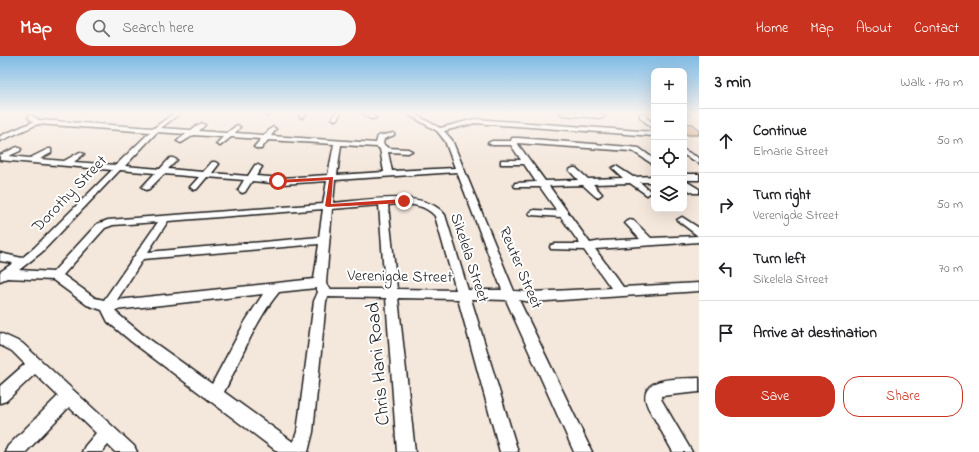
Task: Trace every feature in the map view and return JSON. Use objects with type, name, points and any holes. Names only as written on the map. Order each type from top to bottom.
[{"type":"street","points":[[0,139],[17,131]]},
{"type":"street","points":[[109,135],[113,131]]},
{"type":"street","name":"Dorothy Street","points":[[3,275],[24,262],[38,250],[154,131]]},
{"type":"street","points":[[182,131],[341,143],[408,151]]},
{"type":"street","points":[[220,144],[233,131]]},
{"type":"street","points":[[258,147],[271,131]]},
{"type":"street","name":"Reuter Street","points":[[439,131],[448,140],[510,295],[583,452]]},
{"type":"street","points":[[624,131],[651,134]]},
{"type":"street","points":[[181,141],[192,132]]},
{"type":"street","points":[[300,149],[310,132]]},
{"type":"street","points":[[0,134],[9,135]]},
{"type":"street","points":[[299,452],[305,432],[320,301],[323,287],[323,240],[331,178],[341,143],[347,134]]},
{"type":"street","points":[[388,174],[381,138],[392,134]]},
{"type":"street","points":[[492,143],[513,143],[513,141],[518,140],[630,148],[636,150],[651,161]]},
{"type":"street","points":[[552,142],[557,150]]},
{"type":"street","points":[[513,143],[620,292]]},
{"type":"street","points":[[1,159],[17,149]]},
{"type":"street","points":[[32,161],[48,151]]},
{"type":"street","points":[[65,164],[80,154]]},
{"type":"street","points":[[687,154],[699,161]]},
{"type":"street","points":[[1,159],[286,182],[460,170]]},
{"type":"street","points":[[146,187],[173,160]]},
{"type":"street","points":[[504,162],[527,162]]},
{"type":"street","points":[[194,187],[215,164]]},
{"type":"street","points":[[242,190],[258,167]]},
{"type":"street","points":[[616,168],[647,192]]},
{"type":"street","points":[[573,170],[598,194]]},
{"type":"street","points":[[687,177],[699,177]]},
{"type":"street","points":[[518,185],[651,179]]},
{"type":"street","points":[[687,185],[696,191]]},
{"type":"street","name":"Sikelela Street","points":[[56,276],[103,224],[112,222],[383,202],[413,202],[433,209],[440,214],[508,452]]},
{"type":"street","name":"Chris Hani Road","points":[[383,202],[406,452]]},
{"type":"street","points":[[534,213],[564,214]]},
{"type":"street","points":[[107,306],[165,218]]},
{"type":"street","points":[[682,220],[699,234]]},
{"type":"street","points":[[630,223],[650,242]]},
{"type":"street","points":[[556,247],[587,247],[699,239]]},
{"type":"street","points":[[140,256],[323,240]]},
{"type":"street","points":[[0,257],[24,262]]},
{"type":"street","points":[[3,275],[56,276],[91,302],[107,306],[113,318],[293,452]]},
{"type":"street","name":"Verenigde Street","points":[[107,306],[275,288],[323,287],[333,293],[510,295],[532,297],[699,287]]},
{"type":"street","points":[[214,394],[262,302],[275,288]]},
{"type":"street","points":[[0,339],[17,347],[128,452]]},
{"type":"street","points":[[0,396],[36,364]]},
{"type":"street","points":[[683,452],[654,402],[653,395],[654,392],[660,388],[699,385]]},
{"type":"street","points":[[14,452],[69,396]]},
{"type":"street","points":[[91,452],[107,432]]},
{"type":"building","points":[[687,131],[699,131],[699,135],[688,135]]},
{"type":"route","points":[[278,181],[331,178],[328,206],[404,201]]}]
